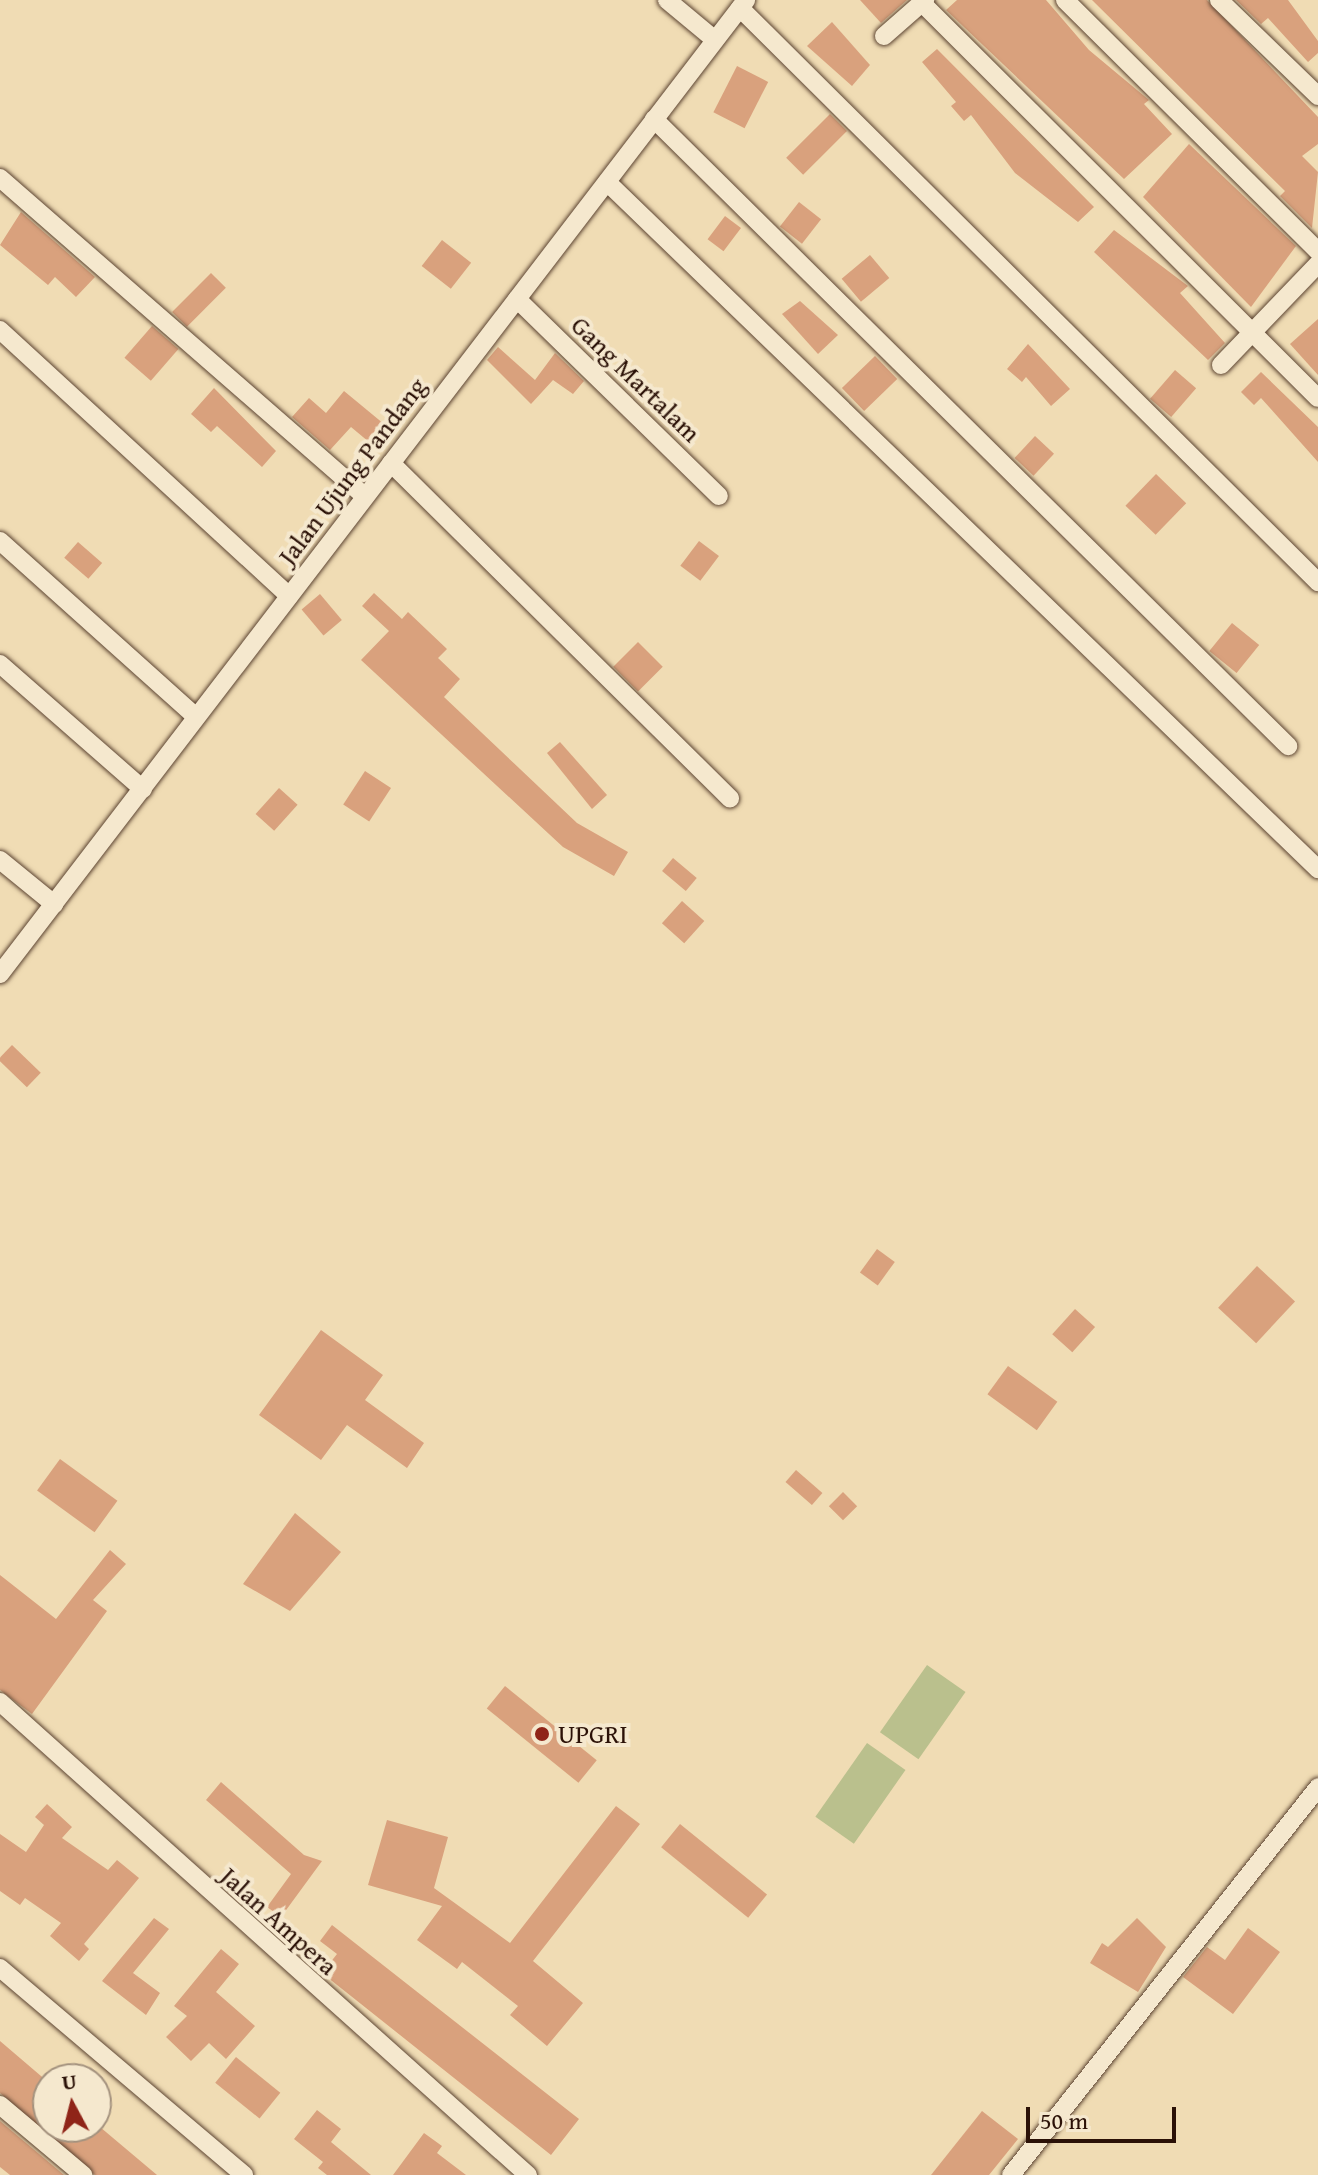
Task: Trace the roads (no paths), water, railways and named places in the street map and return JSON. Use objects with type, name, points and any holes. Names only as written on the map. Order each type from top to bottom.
[{"type":"street","points":[[667,0],[715,40]]},
{"type":"street","points":[[1065,0],[1318,251]]},
{"type":"street","points":[[1219,0],[1318,96]]},
{"type":"street","points":[[884,36],[923,2],[1318,398]]},
{"type":"street","points":[[743,4],[1318,582]]},
{"type":"street","name":"Jalan Ujung Pandang","points":[[0,974],[743,4]]},
{"type":"street","points":[[654,119],[1288,746]]},
{"type":"street","points":[[0,178],[365,496]]},
{"type":"street","points":[[607,182],[1318,869]]},
{"type":"street","points":[[1221,365],[1318,264]]},
{"type":"street","name":"Gang Martalam","points":[[517,299],[719,496]]},
{"type":"street","points":[[0,330],[289,596]]},
{"type":"street","points":[[391,463],[730,798]]},
{"type":"street","points":[[0,541],[196,717]]},
{"type":"street","points":[[0,664],[143,789]]},
{"type":"street","points":[[0,860],[54,904]]},
{"type":"street","name":"Jalan Ampera","points":[[0,1702],[528,2175]]},
{"type":"street","points":[[1011,2175],[1318,1787]]},
{"type":"street","points":[[0,1968],[244,2175]]},
{"type":"street","points":[[0,2105],[83,2175]]},
{"type":"place","name":"UPGRI","points":[[542,1734]]}]
